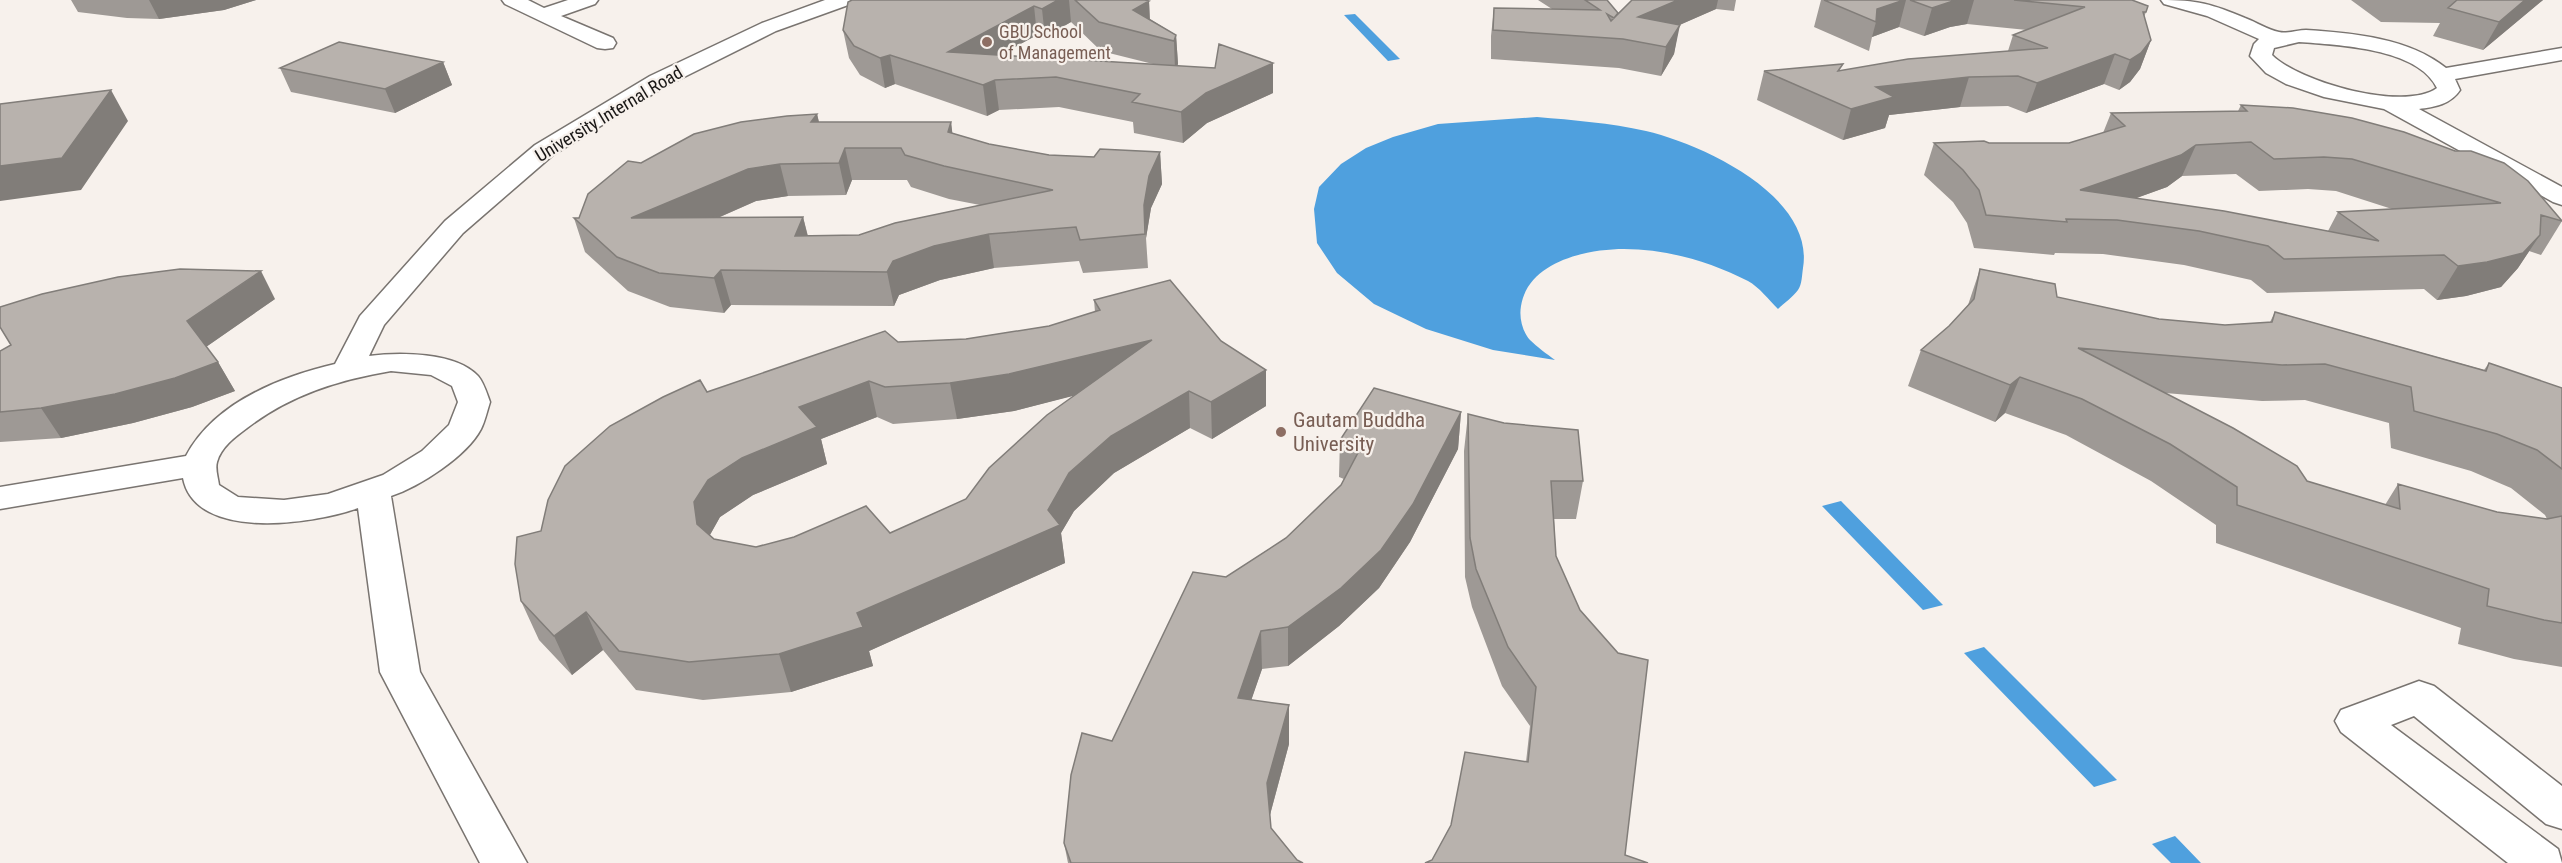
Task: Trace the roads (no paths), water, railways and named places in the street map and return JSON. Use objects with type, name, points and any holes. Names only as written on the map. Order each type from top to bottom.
[{"type":"lane","points":[[513,0],[604,43]]},
{"type":"lane","points":[[543,15],[588,0]]},
{"type":"lane","name":"University Internal Road","points":[[348,368],[370,322],[454,227],[543,150],[658,81],[769,27],[844,0]]},
{"type":"lane","points":[[2171,0],[2214,12],[2278,39]]},
{"type":"lane","points":[[2299,36],[2336,38],[2405,54],[2432,66],[2447,80],[2449,90],[2435,99],[2413,103],[2333,93],[2299,82],[2276,71],[2261,56],[2265,44],[2278,39],[2299,36]]},
{"type":"lane","points":[[2442,75],[2562,54]]},
{"type":"lane","points":[[2523,61],[2562,71]]},
{"type":"lane","points":[[2388,101],[2562,197]]},
{"type":"lane","points":[[391,362],[438,366],[466,381],[474,402],[464,429],[434,459],[394,483],[332,505],[284,512],[230,508],[204,490],[200,464],[213,439],[252,406],[310,379],[348,368],[391,362]]},
{"type":"lane","points":[[0,498],[200,464]]},
{"type":"lane","points":[[373,490],[400,672],[504,863]]},
{"type":"lane","points":[[2542,863],[2356,721],[2419,697],[2562,811]]},
{"type":"water","points":[[1355,14],[1400,59],[1388,61],[1344,15]]},
{"type":"water","points":[[1537,117],[1646,131],[1696,148],[1750,177],[1773,196],[1791,218],[1802,242],[1803,268],[1798,290],[1778,309],[1748,281],[1688,258],[1656,251],[1624,249],[1577,255],[1547,269],[1535,279],[1526,291],[1521,306],[1520,315],[1527,336],[1555,360],[1493,350],[1426,329],[1374,304],[1337,273],[1317,243],[1314,209],[1319,187],[1341,164],[1366,148],[1393,137],[1438,124]]},
{"type":"water","points":[[1841,501],[1943,605],[1923,610],[1822,506]]},
{"type":"water","points":[[1984,647],[2117,780],[2094,787],[1964,653]]},
{"type":"water","points":[[2175,836],[2201,863],[2171,863],[2152,844]]},
{"type":"place","name":"GBU School of Management","points":[[987,42]]},
{"type":"place","name":"Gautam Buddha University","points":[[1281,432]]}]
